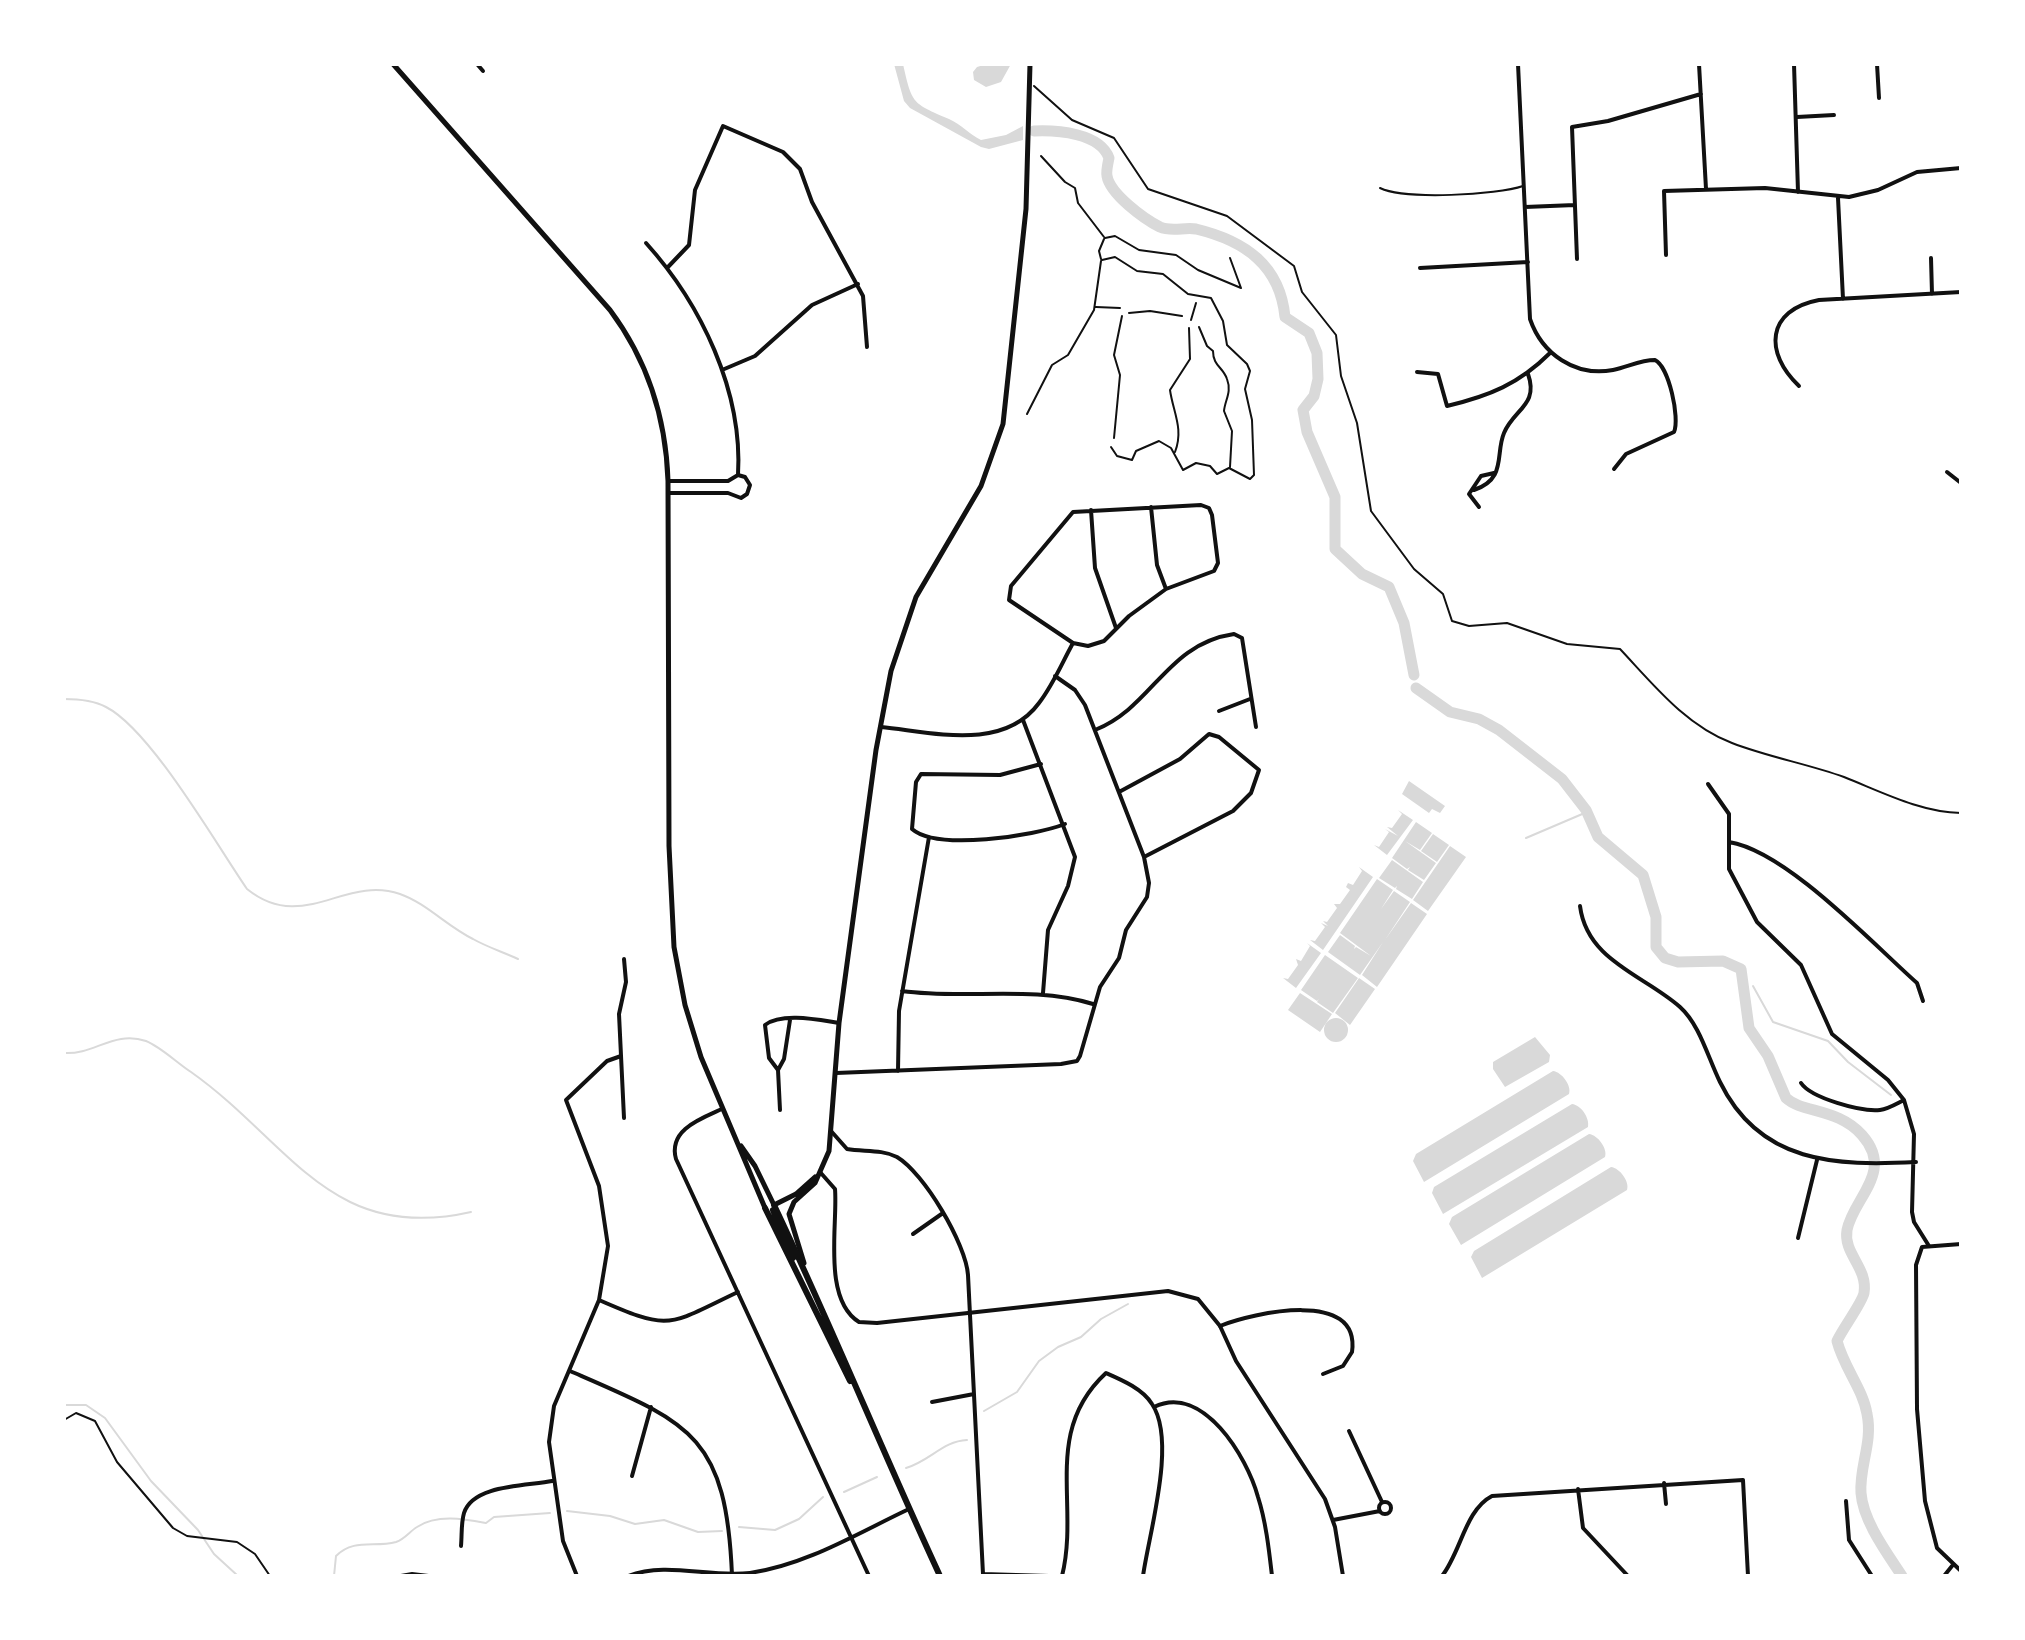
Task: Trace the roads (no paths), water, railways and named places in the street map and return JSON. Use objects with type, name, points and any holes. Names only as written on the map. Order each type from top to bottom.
[{"type":"main road","points":[[393,64],[585,279],[625,330],[656,400],[668,481],[671,919],[688,1014],[722,1109],[765,1208],[861,1402],[940,1576]]},
{"type":"main road","points":[[806,1271],[789,1214],[794,1202],[813,1185],[829,1151],[839,1023],[880,727],[891,671],[911,609],[981,486],[1003,424],[1025,220],[1030,64]]},
{"type":"main road","points":[[737,1143],[755,1166],[806,1271],[841,1346],[861,1402]]},
{"type":"main road","points":[[774,1205],[800,1191],[820,1172]]},
{"type":"main road","points":[[774,1205],[775,1218],[800,1277]]},
{"type":"street","points":[[477,64],[483,71]]},
{"type":"street","points":[[1518,64],[1530,319],[1550,353],[1573,366],[1595,372],[1625,368],[1642,360],[1655,360],[1665,367],[1677,422],[1674,432],[1626,454],[1614,469]]},
{"type":"street","points":[[1699,64],[1706,189]]},
{"type":"street","points":[[1794,64],[1798,192]]},
{"type":"street","points":[[1877,64],[1879,98]]},
{"type":"street","points":[[1577,259],[1572,127],[1608,121],[1701,94]]},
{"type":"street","points":[[1797,117],[1834,115]]},
{"type":"street","points":[[668,267],[689,245],[695,190],[723,126],[783,152],[800,169],[812,202],[858,284],[865,305],[867,347]]},
{"type":"street","points":[[1666,255],[1664,191],[1798,192],[1838,198],[1878,190],[1917,172],[1961,168]]},
{"type":"street","points":[[1838,198],[1843,299]]},
{"type":"street","points":[[1525,207],[1575,205]]},
{"type":"street","points":[[646,243],[668,267],[699,316],[722,370],[733,419],[738,475]]},
{"type":"street","points":[[1931,258],[1932,294]]},
{"type":"street","points":[[1420,268],[1528,262]]},
{"type":"street","points":[[722,370],[755,356],[812,305],[858,284]]},
{"type":"street","points":[[1799,386],[1782,366],[1775,335],[1781,318],[1807,302],[1961,292]]},
{"type":"street","points":[[1417,372],[1438,374],[1447,406],[1490,396],[1528,374],[1550,353]]},
{"type":"street","points":[[1479,507],[1469,494],[1494,473],[1501,462],[1503,435],[1529,403],[1532,388],[1528,374]]},
{"type":"street","points":[[1947,472],[1961,483]]},
{"type":"street","points":[[668,481],[728,481],[738,475],[745,477],[750,485],[749,492],[741,498],[728,493],[668,493]]},
{"type":"street","points":[[1201,505],[1209,508],[1216,568],[1211,573],[1166,589],[1097,644],[1073,643],[1012,603],[1008,591],[1070,514],[1151,507],[1201,505]]},
{"type":"street","points":[[1151,507],[1157,565],[1166,589]]},
{"type":"street","points":[[1091,510],[1095,568],[1117,628]]},
{"type":"street","points":[[1095,730],[1130,710],[1179,657],[1225,635],[1239,635],[1242,638],[1256,727]]},
{"type":"street","points":[[880,727],[982,735],[995,733],[1023,720],[1039,704],[1073,643]]},
{"type":"street","points":[[833,1073],[1077,1061],[1093,1004],[1106,974],[1122,952],[1126,930],[1142,909],[1149,883],[1144,857],[1081,697],[1055,676]]},
{"type":"street","points":[[1219,711],[1250,699]]},
{"type":"street","points":[[1023,720],[1075,857],[1068,886],[1048,930],[1043,993]]},
{"type":"street","points":[[1119,793],[1187,755],[1209,734],[1219,737],[1257,767],[1257,782],[1233,811],[1144,857]]},
{"type":"street","points":[[1041,764],[1000,775],[921,774],[916,782],[911,825],[914,832],[929,836],[1017,838],[1065,824]]},
{"type":"street","points":[[1708,784],[1729,814],[1728,863],[1732,877],[1762,930],[1801,965],[1828,1029],[1888,1080],[1904,1100],[1913,1123],[1916,1162],[1912,1212],[1914,1222],[1929,1246]]},
{"type":"street","points":[[898,1071],[897,1028],[929,836]]},
{"type":"street","points":[[1729,842],[1760,851],[1815,892],[1917,983],[1923,1001]]},
{"type":"street","points":[[1580,906],[1585,928],[1602,951],[1689,1016],[1725,1092],[1746,1119],[1783,1147],[1817,1160],[1861,1164],[1916,1162]]},
{"type":"street","points":[[624,959],[626,982],[619,1014],[624,1118]]},
{"type":"street","points":[[902,991],[945,997],[1043,993],[1093,1004]]},
{"type":"street","points":[[778,1070],[769,1058],[765,1025],[790,1020],[839,1023]]},
{"type":"street","points":[[780,1110],[778,1070],[784,1059],[790,1020]]},
{"type":"street","points":[[577,1576],[563,1541],[552,1481],[550,1424],[599,1300],[608,1246],[604,1205],[566,1100],[607,1061],[621,1056]]},
{"type":"street","points":[[1801,1083],[1816,1096],[1870,1110],[1884,1109],[1904,1100]]},
{"type":"street","points":[[722,1109],[684,1129],[675,1141],[674,1153],[869,1576]]},
{"type":"street","points":[[831,1131],[842,1146],[852,1150],[879,1151],[901,1160],[943,1213],[965,1254],[983,1574],[1049,1576]]},
{"type":"street","points":[[1798,1238],[1817,1160]]},
{"type":"street","points":[[820,1172],[835,1189],[835,1267],[851,1316],[859,1322],[873,1324],[1175,1290],[1198,1299],[1220,1326],[1236,1361],[1319,1490],[1333,1520],[1343,1576]]},
{"type":"street","points":[[913,1234],[943,1213]]},
{"type":"street","points":[[1961,1244],[1922,1247],[1916,1256],[1919,1442],[1929,1526],[1937,1548],[1952,1566],[1961,1571]]},
{"type":"street","points":[[599,1300],[649,1322],[666,1323],[738,1292]]},
{"type":"street","points":[[1220,1326],[1255,1315],[1319,1311],[1335,1314],[1349,1327],[1352,1352],[1343,1366],[1323,1374]]},
{"type":"street","points":[[570,1371],[651,1407],[688,1431],[710,1463],[729,1517],[732,1575]]},
{"type":"street","points":[[1062,1576],[1069,1433],[1078,1406],[1106,1373],[1136,1388],[1154,1407],[1161,1429],[1162,1452],[1143,1576]]},
{"type":"street","points":[[932,1402],[974,1394]]},
{"type":"street","points":[[1154,1407],[1177,1400],[1196,1408],[1233,1445],[1258,1494],[1272,1576]]},
{"type":"street","points":[[632,1476],[651,1407]]},
{"type":"street","points":[[1349,1431],[1382,1502],[1380,1511]]},
{"type":"street","points":[[1442,1576],[1483,1500],[1501,1494],[1743,1480],[1748,1576]]},
{"type":"street","points":[[461,1546],[464,1513],[472,1502],[494,1490],[552,1481]]},
{"type":"street","points":[[1664,1483],[1666,1504]]},
{"type":"street","points":[[971,1486],[978,1486]]},
{"type":"street","points":[[1578,1489],[1583,1528],[1628,1576]]},
{"type":"street","points":[[1846,1501],[1849,1540],[1872,1576]]},
{"type":"street","points":[[1333,1520],[1380,1511],[1385,1514],[1391,1509],[1389,1504],[1382,1502]]},
{"type":"street","points":[[628,1576],[653,1569],[732,1575],[790,1563],[909,1509]]},
{"type":"street","points":[[1944,1576],[1952,1566]]},
{"type":"lane","points":[[1380,188],[1418,193],[1492,191],[1525,185]]},
{"type":"waterway","points":[[1034,131],[1077,135],[1097,143],[1109,158],[1109,183],[1137,212],[1164,228],[1196,229],[1230,241],[1257,258],[1268,270],[1282,299],[1285,317],[1309,333],[1317,353],[1318,379],[1314,396],[1303,410],[1307,432],[1335,497],[1335,549],[1362,574],[1389,587],[1404,623],[1414,675]]},
{"type":"waterway","points":[[1416,688],[1450,712],[1479,719],[1499,730],[1562,779],[1586,810],[1598,837],[1643,875],[1656,917],[1656,947],[1665,958],[1678,962],[1723,961],[1741,969],[1749,1028],[1768,1056],[1786,1098],[1842,1120],[1862,1135],[1871,1148],[1873,1173],[1847,1230],[1849,1246],[1862,1276],[1864,1293],[1837,1341],[1867,1414],[1868,1434],[1861,1483],[1866,1515],[1902,1576]]},
{"type":"waterway","points":[[64,699],[96,703],[124,720],[162,763],[247,889],[267,901],[287,906],[305,905],[360,892],[380,890],[400,894],[419,903],[464,934],[518,959]]},
{"type":"waterway","points":[[1526,838],[1587,812]]},
{"type":"waterway","points":[[1753,986],[1773,1022],[1828,1041],[1848,1062],[1891,1095]]},
{"type":"waterway","points":[[64,1053],[75,1053],[114,1040],[135,1038],[146,1041],[226,1099],[315,1180],[347,1200],[382,1213],[423,1218],[471,1212]]},
{"type":"waterway","points":[[984,1411],[1017,1392],[1039,1361],[1058,1347],[1081,1337],[1101,1319],[1128,1304]]},
{"type":"waterway","points":[[64,1405],[86,1405],[105,1418],[151,1481],[198,1530],[214,1554],[238,1576]]},
{"type":"waterway","points":[[906,1468],[951,1444],[967,1440]]},
{"type":"waterway","points":[[844,1492],[877,1477]]},
{"type":"waterway","points":[[739,1527],[775,1530],[799,1519],[823,1497]]},
{"type":"waterway","points":[[567,1511],[610,1516],[635,1524],[664,1520],[698,1532],[722,1531]]},
{"type":"waterway","points":[[334,1576],[336,1556],[343,1550],[357,1545],[396,1542],[433,1520],[460,1519],[486,1523],[494,1517],[550,1513]]}]
